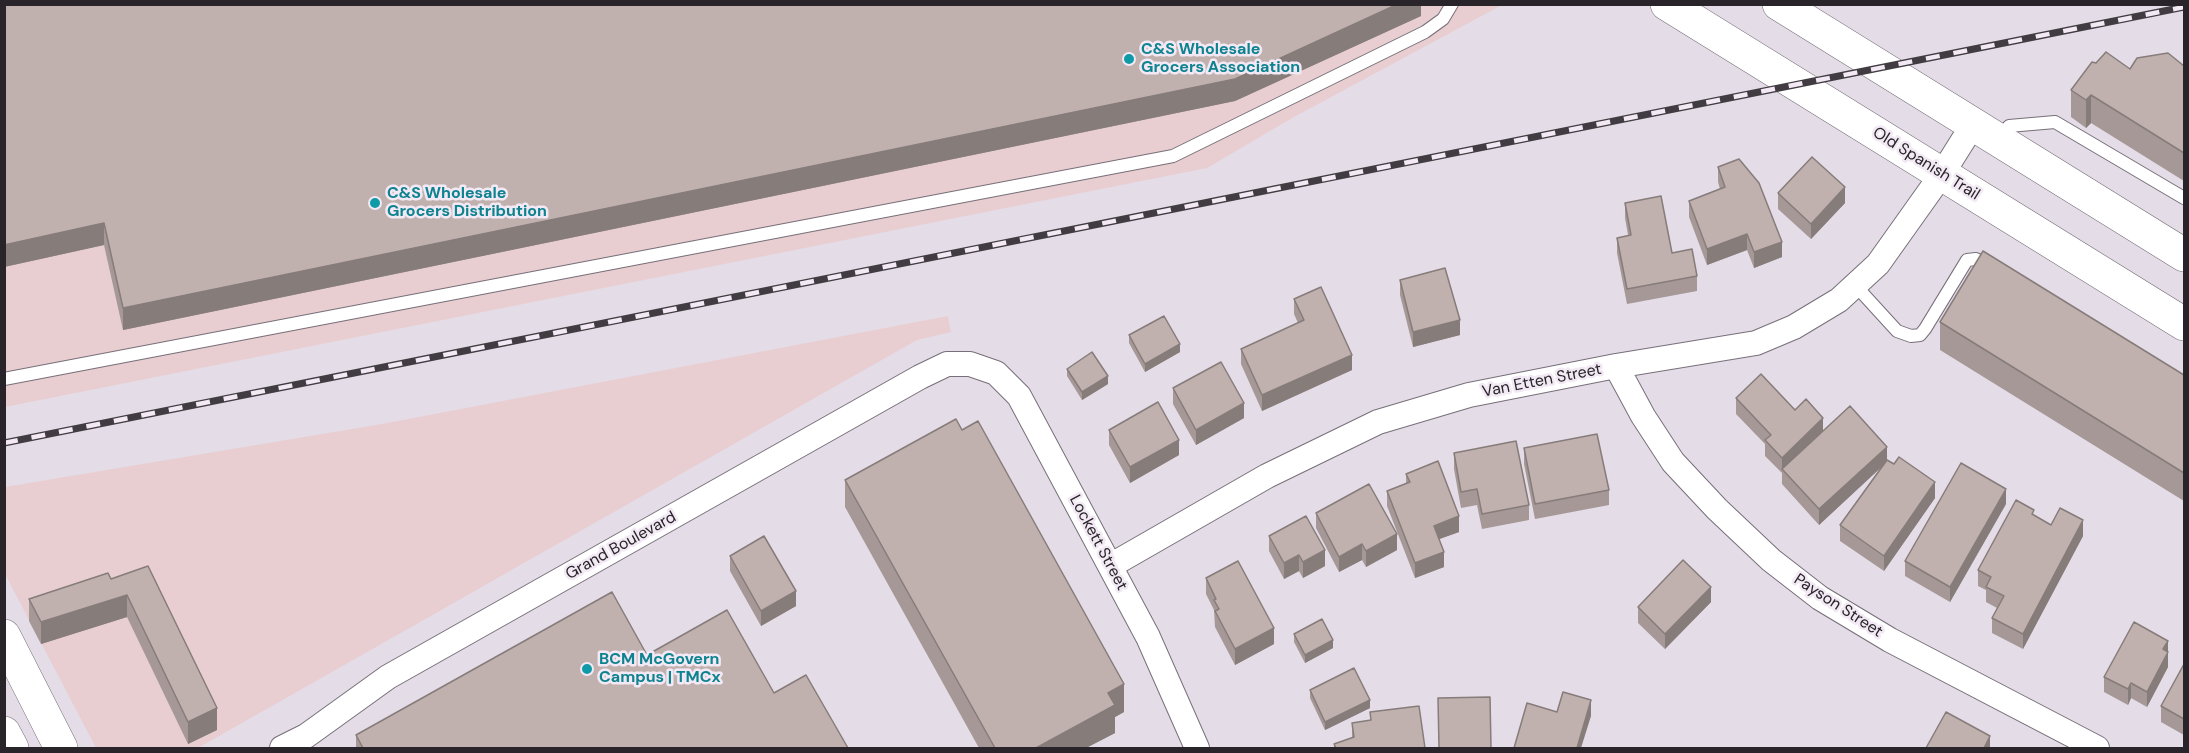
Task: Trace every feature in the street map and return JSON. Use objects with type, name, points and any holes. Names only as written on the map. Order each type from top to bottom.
[{"type":"main road","name":"Old Spanish Trail","points":[[1667,4],[2184,324]]},
{"type":"main road","points":[[1779,4],[2184,255]]},
{"type":"main road","points":[[4,636],[61,748]]},
{"type":"main road","points":[[4,733],[12,748]]},
{"type":"street","name":"Van Etten Street","points":[[1110,566],[1267,476],[1378,422],[1469,395],[1616,366],[1756,343],[1794,327],[1839,300],[1878,264],[1942,174],[1986,131]]},
{"type":"street","name":"Grand Boulevard","points":[[282,748],[306,736],[388,677],[920,377],[947,364],[969,364]]},
{"type":"street","name":"Lockett Street","points":[[969,364],[996,374],[1019,396],[1148,637],[1197,748]]},
{"type":"street","name":"Payson Street","points":[[1616,366],[1643,416],[1673,462],[1717,509],[1771,560],[1820,598],[1890,640],[2097,748]]},
{"type":"lane","points":[[4,379],[1173,156],[1425,32],[1443,19],[1452,4]]},
{"type":"lane","points":[[1986,131],[2010,126],[2055,122],[2182,195]]},
{"type":"lane","points":[[1855,285],[1897,331],[1911,336],[1920,335],[1925,329],[1967,260],[1976,259],[2006,275]]},
{"type":"shaded area","name":"C&S Wholesale Grocers Distribution","points":[[5,5],[1502,5],[1294,117],[1207,168],[5,407]]},
{"type":"shaded area","points":[[948,316],[951,332],[917,340],[198,748],[96,748],[5,574],[5,487],[382,424]]},
{"type":"building","name":"C&S Wholesale Grocers Distribution","points":[[4,4],[1398,4],[1235,79],[123,308],[104,223],[4,245]]},
{"type":"building","points":[[2106,52],[2130,69],[2137,58],[2168,53],[2184,66],[2184,153],[2091,95],[2086,100],[2071,90],[2092,62],[2096,63]]},
{"type":"building","points":[[1812,157],[1845,187],[1811,224],[1778,193]]},
{"type":"building","points":[[1739,159],[1759,183],[1782,242],[1754,252],[1747,234],[1707,249],[1689,201],[1725,187],[1718,167]]},
{"type":"building","points":[[1661,196],[1672,253],[1692,249],[1697,276],[1627,289],[1617,238],[1631,235],[1625,203]]},
{"type":"building","points":[[1983,251],[2184,375],[2184,473],[1940,322]]},
{"type":"building","points":[[1445,268],[1460,320],[1413,332],[1400,280]]},
{"type":"building","points":[[1321,287],[1352,355],[1262,395],[1241,349],[1304,320],[1294,299]]},
{"type":"building","points":[[1164,316],[1180,344],[1145,364],[1129,335]]},
{"type":"building","points":[[1092,352],[1108,376],[1082,392],[1067,369]]},
{"type":"building","points":[[1221,362],[1244,403],[1196,430],[1173,388]]},
{"type":"building","points":[[1761,374],[1795,410],[1806,399],[1823,418],[1782,458],[1765,440],[1771,435],[1736,398]]},
{"type":"building","points":[[1158,402],[1179,440],[1130,467],[1109,430]]},
{"type":"building","points":[[1850,406],[1887,447],[1819,509],[1782,469]]},
{"type":"building","points":[[956,419],[962,430],[978,421],[1124,684],[1108,693],[1115,705],[1036,748],[995,748],[845,480]]},
{"type":"building","points":[[1597,434],[1609,490],[1535,504],[1524,448]]},
{"type":"building","points":[[1516,441],[1529,505],[1482,514],[1477,489],[1461,492],[1454,453]]},
{"type":"building","points":[[1899,457],[1935,482],[1884,556],[1840,525],[1887,460],[1894,464]]},
{"type":"building","points":[[1438,461],[1459,516],[1434,526],[1444,552],[1415,563],[1387,491],[1410,482],[1406,474]]},
{"type":"building","points":[[1961,463],[2006,489],[1950,587],[1905,561]]},
{"type":"building","points":[[1369,484],[1397,534],[1366,551],[1362,544],[1339,557],[1316,513]]},
{"type":"building","points":[[2016,500],[2034,510],[2032,514],[2051,525],[2060,508],[2083,520],[2023,634],[1992,618],[2004,596],[1986,587],[1991,577],[1978,570]]},
{"type":"building","points":[[1306,516],[1325,550],[1303,562],[1299,555],[1284,563],[1269,536]]},
{"type":"building","points":[[764,536],[796,591],[761,611],[730,556]]},
{"type":"building","points":[[1683,560],[1711,587],[1665,634],[1638,607]]},
{"type":"building","points":[[1238,561],[1274,628],[1235,649],[1215,611],[1219,609],[1206,578]]},
{"type":"building","points":[[148,566],[217,708],[188,722],[127,595],[41,622],[29,599],[108,573],[111,579]]},
{"type":"building","name":"BCM McGovern Campus | TMCx","points":[[612,592],[647,655],[727,610],[774,693],[806,675],[848,748],[363,748],[356,735]]},
{"type":"building","points":[[1322,619],[1333,640],[1305,655],[1294,634]]},
{"type":"building","points":[[2134,622],[2168,641],[2163,649],[2168,652],[2147,692],[2131,683],[2128,689],[2104,677]]},
{"type":"building","points":[[2184,664],[2184,719],[2161,706]]},
{"type":"building","points":[[1354,668],[1370,700],[1325,722],[1310,690]]},
{"type":"building","points":[[1563,692],[1591,700],[1577,748],[1514,748],[1527,703],[1557,712]]},
{"type":"building","points":[[1490,697],[1491,748],[1439,748],[1438,698]]},
{"type":"building","points":[[1419,706],[1425,748],[1336,748],[1334,744],[1354,737],[1352,723],[1371,720],[1370,712]]},
{"type":"building","points":[[1946,712],[1990,736],[1984,748],[1926,748]]},
{"type":"railway","points":[[4,443],[2184,7]]},
{"type":"place","name":"C&S Wholesale Grocers Association","points":[[1129,59]]},
{"type":"place","name":"C&S Wholesale Grocers Distribution","points":[[375,203]]},
{"type":"place","name":"BCM McGovern Campus | TMCx","points":[[587,669]]}]
